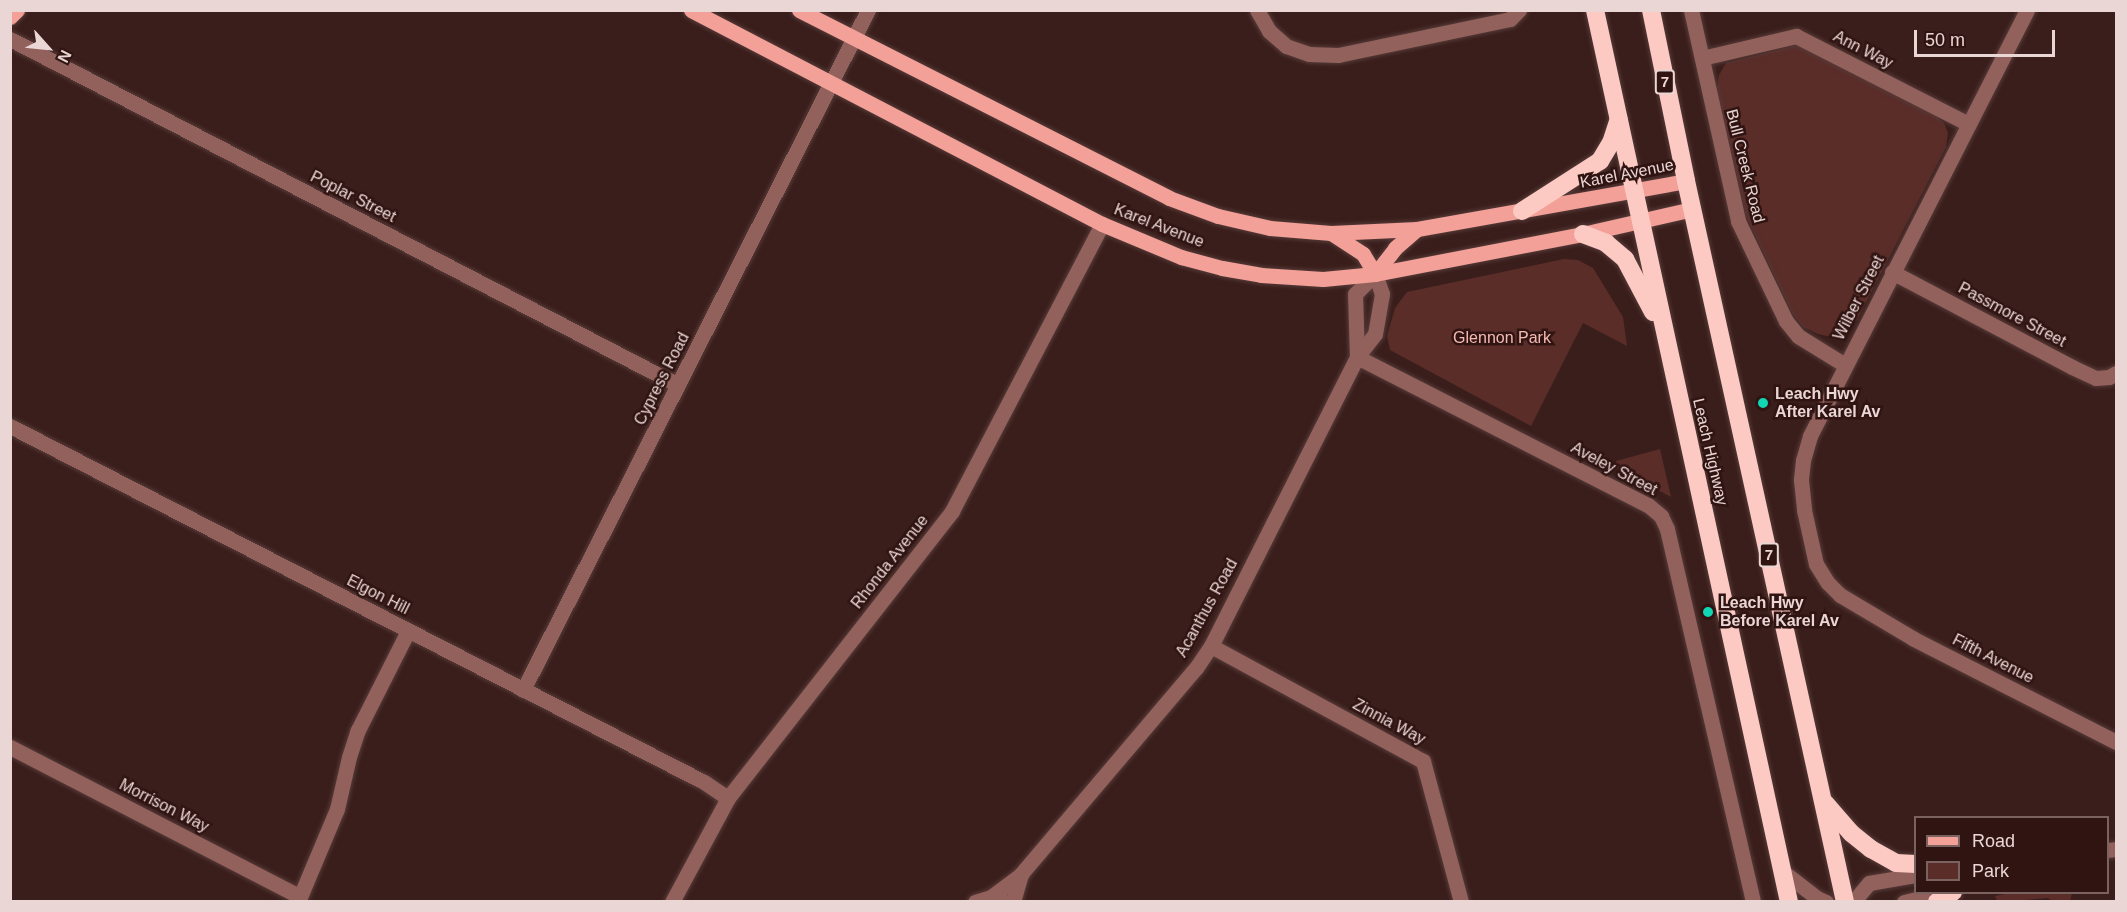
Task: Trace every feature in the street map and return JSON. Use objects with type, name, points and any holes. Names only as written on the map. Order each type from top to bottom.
[{"type":"highway","name":"Leach Highway","points":[[1595,10],[1636,191],[1663,332],[1789,902]]},
{"type":"highway","name":"7","points":[[1651,10],[1686,182],[1845,902]]},
{"type":"highway","points":[[1522,212],[1600,161],[1611,142],[1620,118]]},
{"type":"highway","points":[[1582,234],[1606,243],[1625,259],[1663,332]]},
{"type":"highway","points":[[1822,800],[1851,833],[1870,849],[1896,863],[1914,864]]},
{"type":"highway","points":[[1937,902],[1950,894]]},
{"type":"main road","points":[[10,17],[17,10]]},
{"type":"main road","name":"Karel Avenue","points":[[691,10],[1102,224],[1181,257],[1222,268],[1261,275],[1323,279],[1375,274],[1582,234],[1692,209]]},
{"type":"main road","name":"Karel Avenue","points":[[799,10],[1169,198],[1218,216],[1270,228],[1331,232],[1417,229],[1686,182]]},
{"type":"main road","points":[[1331,232],[1364,254],[1375,274],[1395,248],[1417,229]]},
{"type":"street","name":"Cypress Road","points":[[523,690],[868,10]]},
{"type":"street","points":[[1257,10],[1269,31],[1286,46],[1309,54],[1338,55],[1510,20],[1519,10]]},
{"type":"street","name":"Bull Creek Road","points":[[1691,10],[1737,220],[1786,321],[1798,336],[1845,365]]},
{"type":"street","name":"Wilber Street","points":[[1854,605],[1828,583],[1816,564],[1809,538],[1801,480],[1803,460],[1810,436],[1845,365],[2027,10]]},
{"type":"street","name":"Ann Way","points":[[1702,58],[1796,36],[1969,123]]},
{"type":"street","name":"Poplar Street","points":[[10,39],[678,385]]},
{"type":"street","name":"Rhonda Avenue","points":[[672,902],[728,798],[952,512],[1102,224]]},
{"type":"street","name":"Passmore Street","points":[[1892,272],[2096,378],[2109,377],[2116,373]]},
{"type":"street","name":"Acanthus Road","points":[[975,902],[998,899],[1196,668],[1211,646],[1357,357],[1375,334],[1382,294],[1375,274],[1355,294],[1357,357]]},
{"type":"street","name":"Aveley Street","points":[[1357,357],[1648,505],[1661,516],[1666,529],[1753,902]]},
{"type":"street","name":"Elgon Hill","points":[[10,426],[704,782],[728,798]]},
{"type":"street","name":"Fifth Avenue","points":[[1854,605],[2116,742]]},
{"type":"street","name":"Morrison Way","points":[[10,747],[305,899],[337,809],[358,730],[408,631]]},
{"type":"street","name":"Zinnia Way","points":[[1211,646],[1423,761],[1461,902]]},
{"type":"street","points":[[1782,871],[1817,898],[1826,902]]},
{"type":"street","name":"Acanthus Road","points":[[1013,902],[1021,874]]},
{"type":"street","points":[[1853,902],[1869,883],[1914,875]]},
{"type":"street","points":[[1904,902],[1938,894]]},
{"type":"green space","points":[[1797,45],[1936,116],[1944,123],[1948,133],[1946,147],[1857,320],[1846,333],[1831,337],[1803,327],[1792,313],[1746,216],[1717,89],[1719,75],[1726,63]]},
{"type":"green space","name":"Glennon Park","points":[[1564,259],[1578,260],[1593,268],[1623,317],[1627,346],[1583,323],[1531,426],[1390,350],[1387,336],[1395,308],[1407,292]]},
{"type":"green space","points":[[1660,449],[1671,497],[1615,467],[1616,461]]},
{"type":"green space","points":[[2072,894],[2070,902],[2052,901],[2048,898],[1997,900],[1995,896]]},
{"type":"place","name":"Leach Hwy After Karel Av","points":[[1763,403]]},
{"type":"place","name":"Leach Hwy Before Karel Av","points":[[1708,612]]}]
